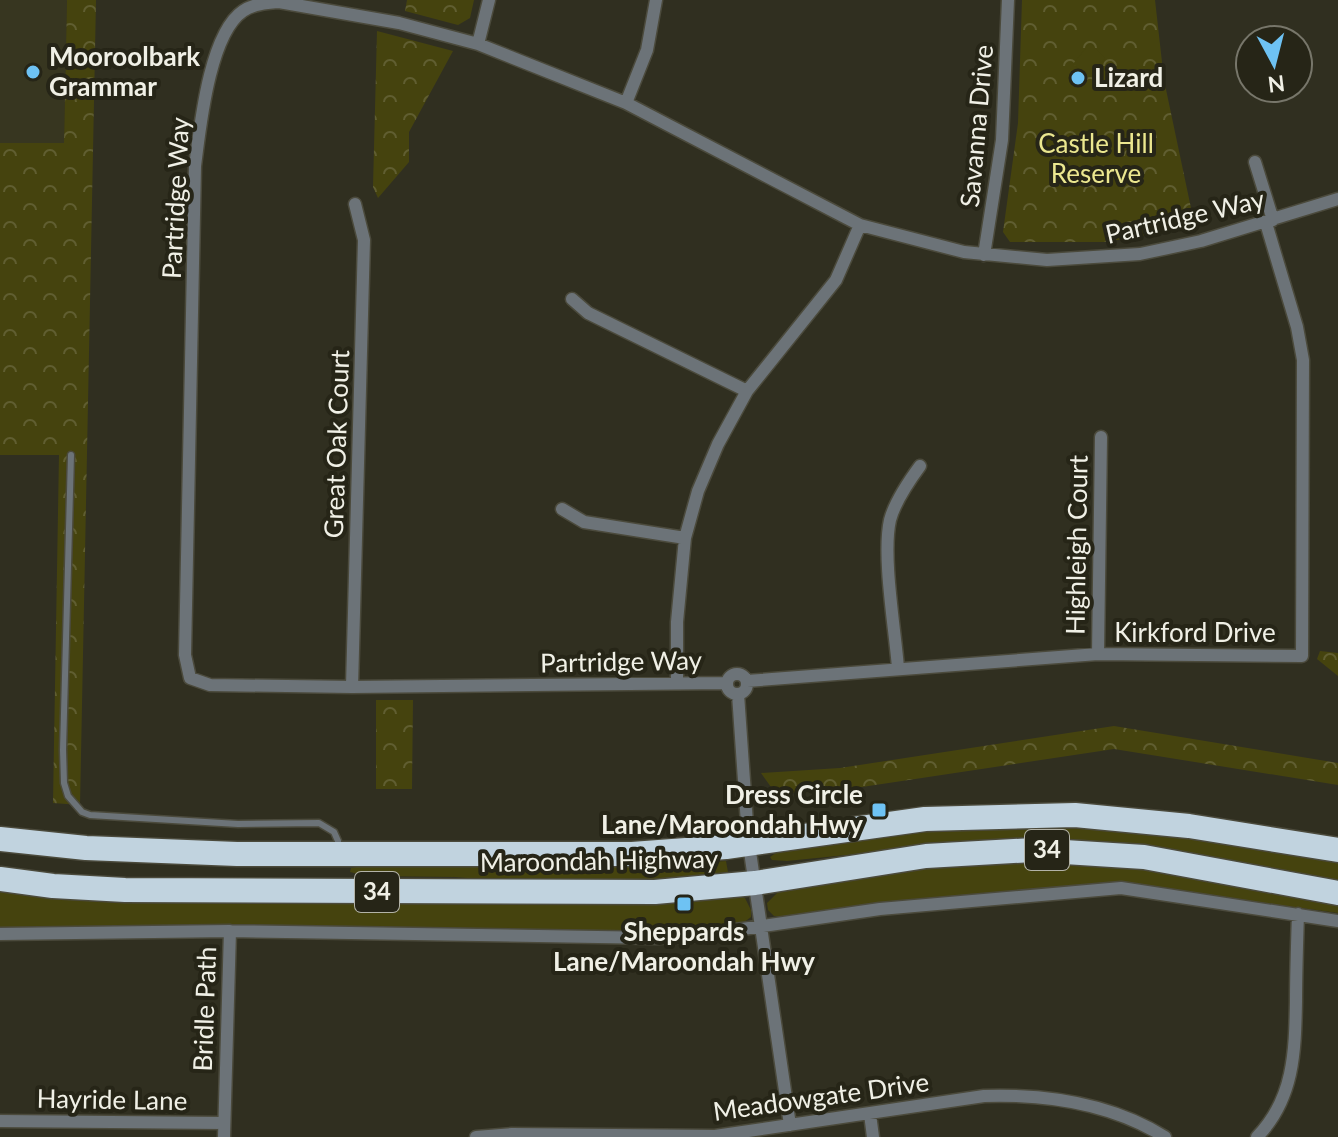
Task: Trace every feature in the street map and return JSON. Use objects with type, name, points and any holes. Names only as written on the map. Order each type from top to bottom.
[{"type":"highway","name":"Maroondah Highway","points":[[0,839],[130,851],[237,854],[601,855],[749,844],[925,819],[1075,815],[1163,822],[1338,850]]},
{"type":"highway","name":"Maroondah Highway","points":[[0,879],[125,890],[655,892],[755,883],[926,856],[1047,850],[1144,857],[1338,893]]},
{"type":"highway","points":[[337,892],[338,853]]},
{"type":"street","points":[[478,44],[489,0]]},
{"type":"street","points":[[626,103],[647,50],[656,0]]},
{"type":"street","name":"Savanna Drive","points":[[984,255],[1002,140],[1008,0]]},
{"type":"street","name":"Partridge Way","points":[[726,683],[352,687],[210,685],[190,678],[186,668],[195,166],[203,111],[220,42],[239,6],[279,2],[399,23],[478,44],[626,103],[860,225],[984,255],[1047,260],[1115,257],[1201,241],[1338,199]]},
{"type":"street","points":[[1255,162],[1269,222]]},
{"type":"street","name":"Great Oak Court","points":[[352,687],[364,240],[355,204]]},
{"type":"street","name":"Kirkford Drive","points":[[747,681],[1098,654],[1302,656],[1303,360],[1269,222]]},
{"type":"street","points":[[677,683],[677,622],[685,538],[698,491],[718,444],[747,391],[836,280],[860,225]]},
{"type":"street","points":[[572,299],[588,313],[747,391]]},
{"type":"street","name":"Highleigh Court","points":[[1098,654],[1101,437]]},
{"type":"street","points":[[898,668],[888,548],[891,519],[920,466]]},
{"type":"street","points":[[562,509],[584,522],[685,538]]},
{"type":"street","points":[[734,673],[744,676],[747,681],[744,691],[738,694],[730,691],[726,683],[734,673]]},
{"type":"street","points":[[738,694],[749,844],[790,1125]]},
{"type":"street","points":[[0,934],[230,931],[657,938],[694,936],[880,909],[1121,888],[1338,921]]},
{"type":"street","points":[[1257,1137],[1272,1122],[1287,1092],[1295,1057],[1298,914]]},
{"type":"street","name":"Bridle Path","points":[[224,1137],[230,931]]},
{"type":"street","name":"Meadowgate Drive","points":[[476,1137],[512,1134],[732,1135],[984,1096],[1048,1097],[1120,1115],[1165,1137]]},
{"type":"street","points":[[870,1114],[873,1137]]},
{"type":"street","name":"Hayride Lane","points":[[0,1121],[223,1123]]},
{"type":"lane","points":[[71,455],[63,750],[64,783],[74,804],[90,815],[111,818],[238,824],[319,823],[334,832],[338,853]]},
{"type":"shaded area","name":"Mooroolbark Grammar","points":[[0,0],[67,0],[64,144],[0,143]]},
{"type":"green space","points":[[67,0],[96,0],[80,805],[53,803],[59,455],[0,455],[0,143],[64,143]]},
{"type":"green space","points":[[407,0],[474,0],[470,18],[458,25],[405,11]]},
{"type":"green space","name":"Castle Hill Reserve","points":[[1022,0],[1155,0],[1164,80],[1195,227],[1105,242],[1010,242],[1003,232],[1018,123]]},
{"type":"green space","points":[[377,31],[453,51],[409,132],[409,162],[378,198],[373,187]]},
{"type":"green space","points":[[1090,43],[1105,58],[1091,74],[1073,64]]},
{"type":"green space","points":[[1320,651],[1338,653],[1338,676],[1317,659]]},
{"type":"green space","points":[[376,700],[413,700],[412,789],[376,789]]},
{"type":"green space","points":[[1114,726],[1338,763],[1338,785],[1114,749],[842,790],[776,794],[761,773],[840,768]]},
{"type":"green space","points":[[1090,824],[1283,849],[1338,863],[1338,883],[906,849],[787,861],[772,860],[770,857],[777,852],[865,833]]},
{"type":"green space","points":[[1036,859],[1110,863],[1338,903],[1338,913],[1112,882],[855,906],[784,917],[774,916],[768,910],[767,903],[781,889],[914,868]]},
{"type":"green space","points":[[726,861],[728,872],[661,882],[526,883],[455,877],[366,876],[350,872],[351,868],[367,865],[658,866]]},
{"type":"green space","points":[[0,889],[117,903],[737,895],[745,898],[751,917],[743,923],[680,932],[278,926],[0,928]]},
{"type":"place","name":"Mooroolbark Grammar","points":[[33,72]]},
{"type":"place","name":"Lizard","points":[[1078,78]]},
{"type":"place","name":"Dress Circle Lane/Maroondah Hwy","points":[[879,810]]},
{"type":"place","name":"Sheppards Lane/Maroondah Hwy","points":[[684,904]]}]
